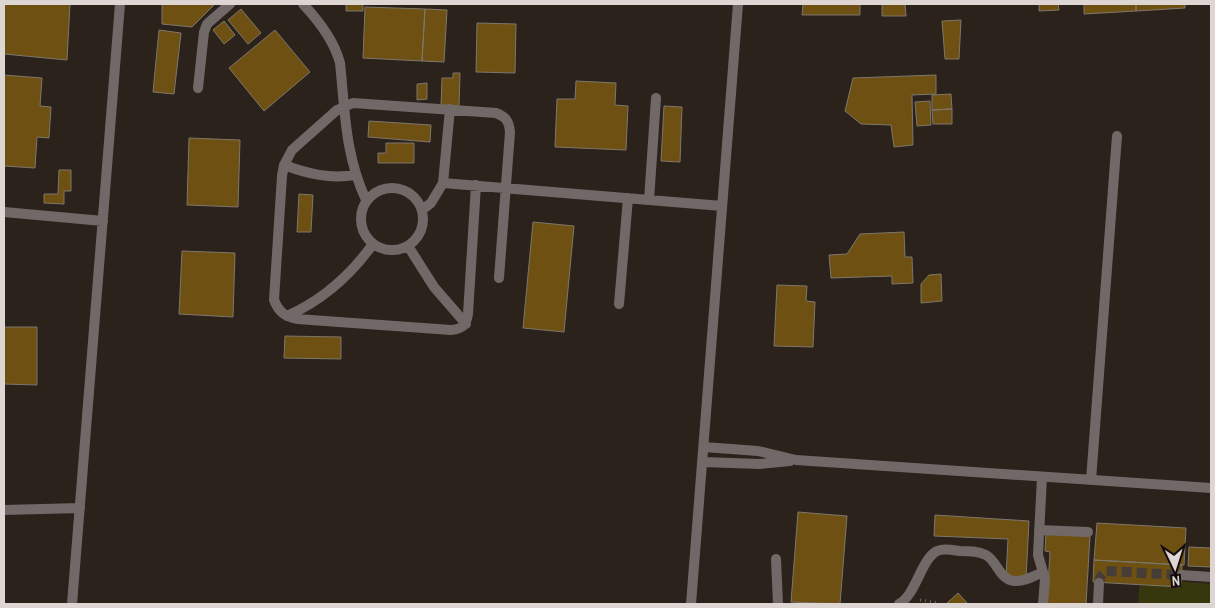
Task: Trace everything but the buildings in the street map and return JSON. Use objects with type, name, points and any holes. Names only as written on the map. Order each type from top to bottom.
[{"type":"street","points":[[72,604],[120,4]]},
{"type":"street","points":[[198,88],[205,28],[207,24],[230,4]]},
{"type":"street","points":[[303,4],[332,40],[337,51],[340,62],[347,141],[355,175],[366,200]]},
{"type":"street","points":[[691,604],[738,4]]},
{"type":"street","points":[[649,200],[656,98]]},
{"type":"street","points":[[476,186],[468,314],[466,324],[459,329],[451,330],[286,317],[278,310],[274,300],[284,165],[292,150],[331,114],[353,103],[496,113],[504,116],[509,123],[510,132],[499,278]]},
{"type":"street","points":[[422,210],[431,203],[443,183],[450,110]]},
{"type":"street","points":[[1091,480],[1117,136]]},
{"type":"street","points":[[284,165],[322,176],[341,177],[355,175]]},
{"type":"street","points":[[443,183],[722,206]]},
{"type":"street","points":[[382,188],[397,188],[411,194],[418,201],[422,210],[423,221],[416,239],[408,246],[400,249],[382,249],[373,244],[366,238],[360,219],[361,209],[366,200],[382,188]]},
{"type":"street","points":[[619,304],[628,198]]},
{"type":"street","points":[[4,212],[103,222]]},
{"type":"street","points":[[286,317],[305,308],[336,286],[362,260],[373,244]]},
{"type":"street","points":[[408,246],[434,287],[466,324]]},
{"type":"street","points":[[704,446],[758,452],[796,460],[1211,488]]},
{"type":"street","points":[[703,462],[760,464],[796,460]]},
{"type":"street","points":[[1042,477],[1038,561],[1045,579],[1043,604]]},
{"type":"street","points":[[4,510],[80,508]]},
{"type":"street","points":[[1039,530],[1088,532]]},
{"type":"street","points":[[899,604],[906,600],[930,557],[939,550],[978,552],[994,562],[1006,578],[1014,581],[1043,572]]},
{"type":"street","points":[[776,560],[778,604]]},
{"type":"street","points":[[1181,575],[1211,577]]},
{"type":"street","points":[[1098,604],[1099,582]]},
{"type":"shaded area","points":[[1140,578],[1211,584],[1211,604],[1138,604]]},
{"type":"tunnel","points":[[1099,583],[1101,576],[1106,571],[1181,575]]}]
